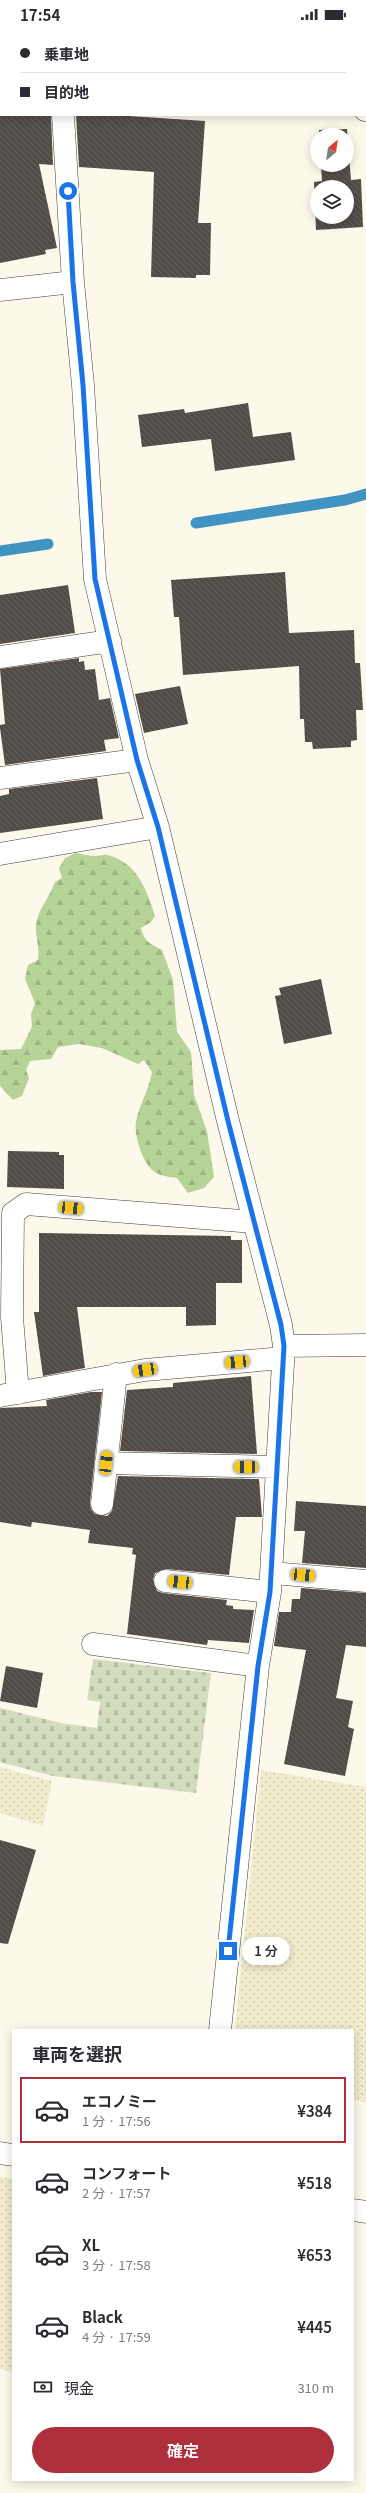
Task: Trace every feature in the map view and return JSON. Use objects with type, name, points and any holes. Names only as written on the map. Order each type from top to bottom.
[{"type":"street","points":[[63,116],[73,282],[83,385],[95,579],[137,760],[158,827],[254,1222],[281,1325],[284,1352],[271,1583],[258,1666],[220,2029]]},
{"type":"street","points":[[0,290],[73,282]]},
{"type":"street","points":[[0,657],[110,641]]},
{"type":"street","points":[[0,778],[137,760]]},
{"type":"street","points":[[0,854],[158,827]]},
{"type":"street","points":[[254,1222],[26,1204],[13,1213],[12,1317],[9,1395],[116,1374],[284,1352],[366,1345]]},
{"type":"street","points":[[102,1504],[116,1374]]},
{"type":"street","points":[[106,1463],[278,1467]]},
{"type":"street","points":[[164,1581],[271,1583],[366,1581]]},
{"type":"street","points":[[93,1644],[258,1666]]},
{"type":"street","points":[[0,2153],[12,2155]]},
{"type":"street","points":[[354,2210],[366,2212]]},
{"type":"shaded area","points":[[0,1767],[52,1781],[43,1826],[0,1813]]},
{"type":"shaded area","points":[[261,1770],[366,1787],[366,2102],[354,2100],[354,2029],[235,2029]]},
{"type":"shaded area","points":[[0,2177],[12,2179],[12,2372],[0,2369]]},
{"type":"green space","points":[[76,853],[93,856],[107,855],[126,863],[139,878],[148,896],[155,916],[151,922],[141,928],[148,942],[162,950],[173,980],[177,1032],[191,1052],[194,1095],[207,1131],[214,1177],[204,1188],[188,1193],[177,1178],[160,1175],[151,1169],[142,1153],[137,1140],[136,1122],[152,1072],[144,1060],[138,1064],[102,1048],[79,1044],[58,1047],[51,1059],[30,1061],[26,1070],[29,1078],[22,1096],[13,1100],[0,1086],[0,1050],[21,1049],[32,1027],[31,1014],[35,1003],[25,979],[28,965],[38,960],[36,930],[37,920],[55,882],[62,878],[59,868],[65,858]]},
{"type":"green space","points":[[93,1659],[211,1673],[196,1793],[53,1776],[0,1762],[0,1708],[61,1723],[97,1728],[100,1702],[87,1700]]},
{"type":"building","points":[[0,116],[51,116],[53,165],[39,164],[57,248],[45,250],[46,254],[0,263]]},
{"type":"building","points":[[76,116],[129,116],[205,121],[198,223],[211,223],[210,275],[196,275],[196,278],[151,277],[154,172],[79,167]]},
{"type":"building","points":[[321,172],[350,172],[351,180],[322,180]]},
{"type":"building","points":[[361,179],[363,227],[316,230],[316,224],[354,224],[354,180],[351,180]]},
{"type":"building","points":[[248,403],[253,437],[291,432],[295,460],[215,471],[211,439],[142,447],[138,415],[184,409],[185,413]]},
{"type":"building","points":[[285,572],[289,633],[354,630],[355,663],[360,663],[363,710],[356,710],[357,740],[351,741],[351,747],[313,749],[312,742],[305,742],[304,719],[300,719],[299,666],[183,675],[179,617],[174,617],[171,580]]},
{"type":"building","points":[[68,585],[75,633],[0,644],[0,595]]},
{"type":"building","points":[[79,658],[79,662],[84,661],[85,670],[95,669],[99,700],[110,698],[119,738],[104,740],[106,751],[5,765],[0,728],[0,725],[5,724],[0,669]]},
{"type":"building","points":[[180,686],[188,724],[144,733],[135,694]]},
{"type":"building","points":[[97,778],[103,819],[0,833],[0,796],[9,794],[9,789]]},
{"type":"building","points":[[321,979],[332,1034],[284,1044],[275,996],[281,995],[279,988]]},
{"type":"building","points":[[8,1151],[59,1152],[59,1155],[64,1155],[64,1189],[7,1187]]},
{"type":"building","points":[[39,1233],[231,1236],[231,1240],[242,1240],[242,1283],[216,1283],[216,1325],[186,1326],[186,1307],[77,1307],[85,1368],[43,1376],[34,1312],[39,1312]]},
{"type":"building","points":[[251,1376],[257,1454],[120,1451],[127,1390],[173,1387],[173,1383]]},
{"type":"building","points":[[91,1392],[102,1392],[90,1503],[91,1509],[95,1514],[107,1516],[112,1511],[118,1476],[259,1479],[262,1517],[236,1517],[229,1575],[166,1569],[155,1573],[153,1580],[157,1591],[163,1593],[227,1600],[226,1605],[233,1606],[233,1609],[254,1610],[249,1643],[208,1640],[207,1645],[127,1634],[136,1555],[132,1554],[133,1548],[88,1543],[90,1530],[32,1522],[31,1527],[0,1522],[0,1408],[47,1406],[46,1400]]},
{"type":"building","points":[[296,1501],[366,1506],[366,1568],[302,1563],[305,1531],[294,1531]]},
{"type":"building","points":[[301,1588],[366,1593],[366,1647],[346,1645],[336,1698],[353,1701],[348,1727],[354,1729],[345,1776],[284,1764],[306,1650],[274,1646],[279,1612],[291,1612],[292,1599],[300,1599]]},
{"type":"building","points":[[6,1666],[43,1673],[37,1708],[0,1701]]},
{"type":"building","points":[[0,1840],[36,1850],[8,1944],[0,1943]]},
{"type":"waterway","points":[[196,523],[345,500],[366,494]]},
{"type":"waterway","points":[[0,551],[48,544]]},
{"type":"route","points":[[68,191],[73,282],[83,385],[95,579],[137,760],[158,827],[228,1121],[281,1325],[284,1346],[270,1592],[258,1666],[228,1951]]}]
